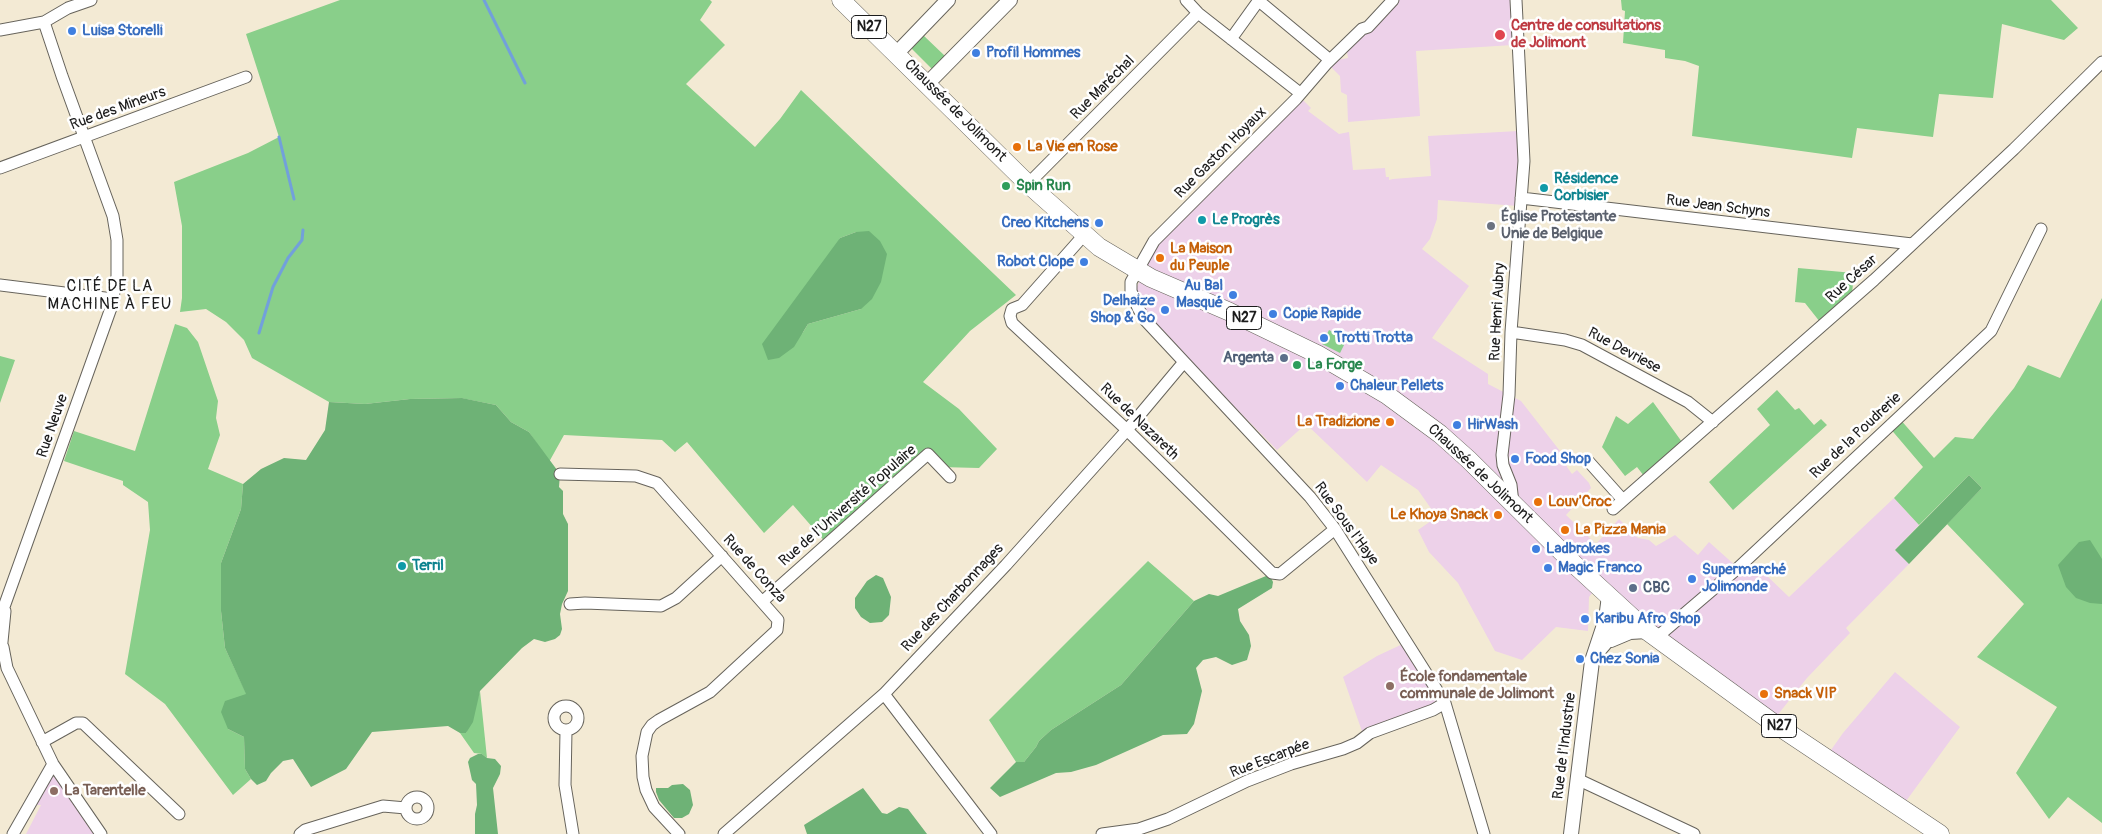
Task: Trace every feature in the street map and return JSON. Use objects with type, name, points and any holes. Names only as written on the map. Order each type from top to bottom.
[{"type":"main road","name":"Chaussée de Jolimont","points":[[841,0],[928,83],[1028,184],[1084,235],[1106,252],[1136,270],[1303,347],[1364,381],[1440,434],[1609,596]]},
{"type":"main road","name":"N27","points":[[1609,596],[1651,634],[1772,722],[1940,834]]},
{"type":"street","points":[[0,30],[44,22],[68,8],[91,0]]},
{"type":"street","points":[[897,53],[948,0]]},
{"type":"street","points":[[928,83],[1010,0]]},
{"type":"street","points":[[1186,0],[1198,13],[1300,93]]},
{"type":"street","points":[[1231,39],[1259,0],[1330,60]]},
{"type":"street","name":"Rue Gaston Hoyaux","points":[[1136,270],[1154,241],[1296,100],[1330,60],[1362,29],[1368,27],[1393,0]]},
{"type":"street","name":"Rue Henri Aubry","points":[[1513,503],[1511,485],[1503,465],[1502,455],[1509,395],[1511,332],[1524,161],[1516,0]]},
{"type":"street","name":"Rue Maréchal","points":[[1028,184],[1198,13]]},
{"type":"street","name":"Rue Neuve","points":[[0,618],[113,299],[117,258],[115,227],[111,211],[44,22]]},
{"type":"street","name":"Rue César","points":[[1613,509],[1912,244],[2014,149],[2102,62]]},
{"type":"street","name":"Rue des Mineurs","points":[[0,168],[246,77]]},
{"type":"street","name":"Rue Jean Schyns","points":[[1521,198],[1912,244]]},
{"type":"street","name":"Rue de la Poudrerie","points":[[1651,634],[1738,568],[1991,331],[2041,229]]},
{"type":"street","name":"Rue de Nazareth","points":[[1084,235],[1022,305],[1012,308],[1010,316],[1012,323],[1127,430],[1276,575],[1280,574],[1335,529]]},
{"type":"street","name":"Rue Sous l'Haye","points":[[1136,270],[1131,282],[1132,291],[1145,320],[1310,497],[1335,529],[1445,703],[1484,834]]},
{"type":"street","points":[[0,285],[113,299]]},
{"type":"street","name":"Rue Devriese","points":[[1511,332],[1582,344],[1688,402],[1713,422]]},
{"type":"street","name":"Rue des Charbonnages","points":[[724,834],[884,694],[1006,565],[1127,430],[1184,362]]},
{"type":"street","name":"Rue de l'Université Populaire","points":[[763,601],[924,450],[950,477]]},
{"type":"street","points":[[1589,462],[1623,500]]},
{"type":"street","name":"Rue de Conza","points":[[560,474],[636,476],[657,483],[778,618],[777,630],[710,692],[652,725],[647,732],[642,756],[646,790],[654,807],[679,834]]},
{"type":"street","points":[[570,604],[661,606],[676,598],[722,556]]},
{"type":"street","name":"Rue de l'Industrie","points":[[1571,834],[1595,656],[1606,619],[1609,596]]},
{"type":"street","name":"Rue Neuve","points":[[2,661],[3,622],[7,602]]},
{"type":"street","points":[[1595,656],[1622,623],[1623,610]]},
{"type":"street","points":[[1595,656],[1616,636],[1630,632],[1651,634]]},
{"type":"street","points":[[2,661],[52,764],[101,834]]},
{"type":"street","points":[[884,694],[991,834]]},
{"type":"street","name":"Rue Escarpée","points":[[1102,834],[1139,829],[1168,819],[1247,781],[1291,764],[1343,749],[1357,743],[1370,733],[1433,710],[1445,703]]},
{"type":"street","points":[[42,742],[76,723],[83,723],[179,814]]},
{"type":"street","points":[[566,731],[565,785],[573,834]]},
{"type":"street","points":[[12,834],[52,764]]},
{"type":"street","points":[[1577,779],[1694,834]]},
{"type":"street","points":[[300,834],[305,830],[382,806],[406,808]]},
{"type":"shaded area","points":[[1397,0],[1510,0],[1513,45],[1416,51],[1420,116],[1348,122],[1347,95],[1341,92],[1340,76],[1331,67],[1337,60],[1348,58],[1347,52]]},
{"type":"shaded area","points":[[1301,98],[1311,108],[1308,111],[1339,134],[1349,132],[1353,170],[1385,168],[1386,177],[1389,177],[1389,180],[1431,176],[1428,136],[1518,131],[1518,206],[1438,200],[1437,219],[1430,239],[1422,249],[1469,286],[1432,338],[1488,374],[1488,384],[1521,401],[1567,460],[1567,467],[1572,474],[1577,470],[1589,483],[1591,488],[1566,515],[1596,544],[1619,519],[1638,538],[1649,540],[1656,546],[1675,535],[1698,555],[1709,542],[1737,567],[1743,562],[1759,577],[1764,573],[1789,597],[1894,498],[1919,525],[1895,550],[1909,564],[1846,628],[1850,633],[1807,678],[1772,722],[1598,586],[1589,597],[1588,631],[1556,627],[1522,660],[1495,651],[1458,583],[1429,552],[1418,530],[1431,521],[1432,510],[1418,490],[1381,465],[1367,482],[1306,424],[1277,450],[1154,325],[1144,311],[1135,291],[1158,242]]},
{"type":"shaded area","name":"École fondamentale communale de Jolimont","points":[[1407,642],[1445,703],[1364,737],[1343,677],[1377,656]]},
{"type":"shaded area","points":[[1895,672],[1960,727],[1901,808],[1826,757],[1843,733]]},
{"type":"shaded area","name":"La Tarentelle","points":[[53,764],[101,834],[26,834],[41,805],[28,805]]},
{"type":"green space","points":[[340,0],[710,0],[712,2],[700,20],[725,45],[686,84],[755,147],[780,119],[801,90],[1016,295],[970,331],[923,382],[959,409],[997,449],[979,468],[940,467],[928,454],[827,544],[793,505],[764,533],[687,442],[675,452],[662,440],[564,435],[549,462],[529,432],[511,422],[496,405],[461,398],[410,399],[365,404],[329,402],[252,358],[244,340],[226,322],[206,309],[180,312],[182,298],[182,226],[174,182],[248,153],[279,137],[246,34]],"holes":[[[856,232],[861,309],[808,324],[802,334],[840,238]]]},
{"type":"green space","points":[[1621,0],[2051,0],[2078,28],[2064,40],[2002,24],[1993,98],[1939,94],[1933,137],[1857,128],[1852,158],[1692,136],[1699,66],[1685,61],[1665,58],[1665,50],[1623,43],[1625,11],[1622,10]]},
{"type":"green space","points":[[923,35],[945,56],[932,69],[911,48]]},
{"type":"green space","points":[[869,231],[880,241],[887,254],[881,282],[872,299],[861,309],[808,324],[794,347],[779,358],[768,360],[762,344],[840,238],[856,232]]},
{"type":"green space","points":[[1798,268],[1854,273],[1852,294],[1820,322],[1805,303],[1795,302]]},
{"type":"green space","points":[[2102,298],[2102,823],[2068,797],[2049,819],[2016,773],[2057,707],[1977,657],[2024,604],[1947,524],[1982,488],[1969,475],[1919,525],[1894,498],[1923,467],[1889,427],[1899,418],[1934,458],[1955,437],[1973,439],[2014,388],[2028,365],[2060,378]]},
{"type":"green space","points":[[175,324],[187,328],[198,342],[218,401],[216,418],[220,435],[208,469],[243,484],[241,509],[221,563],[221,611],[225,648],[247,695],[228,729],[244,737],[245,769],[251,779],[233,795],[165,704],[125,674],[150,530],[148,502],[123,485],[123,481],[64,461],[74,431],[135,451]]},
{"type":"green space","points":[[1329,330],[1347,339],[1340,353],[1322,344]]},
{"type":"green space","points":[[0,356],[15,360],[0,403]]},
{"type":"green space","points":[[1777,390],[1795,410],[1799,408],[1814,425],[1821,419],[1827,425],[1733,510],[1709,482],[1770,425],[1757,409]]},
{"type":"green space","points":[[462,398],[496,405],[511,422],[529,432],[560,474],[559,487],[563,491],[563,514],[568,524],[568,591],[560,614],[562,629],[560,635],[555,639],[545,642],[534,639],[522,648],[480,691],[473,722],[466,733],[460,733],[448,726],[372,732],[346,769],[311,787],[293,759],[283,761],[266,781],[257,785],[245,769],[244,737],[228,729],[221,712],[225,701],[246,694],[225,648],[221,611],[221,563],[241,509],[243,484],[261,469],[284,458],[306,460],[325,430],[329,402],[365,404],[410,399]]},
{"type":"green space","points":[[1653,402],[1682,442],[1644,476],[1637,467],[1625,476],[1602,447],[1616,416],[1628,424]]},
{"type":"green space","points":[[1969,475],[1982,488],[1909,564],[1895,550]]},
{"type":"green space","points":[[2090,540],[2102,559],[2102,604],[2090,603],[2076,598],[2066,587],[2058,565],[2079,542]]},
{"type":"green space","points":[[1148,561],[1194,601],[1121,685],[1051,730],[1039,741],[1024,762],[1016,762],[989,720]]},
{"type":"green space","points":[[876,575],[883,578],[891,597],[889,615],[882,622],[870,623],[861,617],[855,608],[855,598],[867,581]]},
{"type":"green space","points":[[1266,576],[1271,578],[1273,582],[1272,588],[1238,609],[1240,621],[1249,635],[1251,646],[1247,660],[1232,665],[1216,657],[1203,660],[1196,668],[1202,691],[1194,724],[1187,734],[1163,735],[1096,765],[1071,772],[1056,773],[1000,797],[990,788],[1016,762],[1024,762],[1039,741],[1051,730],[1121,685],[1194,601],[1209,594],[1218,596]]},
{"type":"green space","points":[[480,691],[487,758],[482,754],[474,753],[460,733],[466,733]]},
{"type":"green space","points":[[478,754],[495,759],[501,766],[500,774],[493,788],[498,834],[475,834],[476,784],[472,780],[468,762],[470,758]]},
{"type":"green space","points":[[683,784],[690,790],[693,805],[689,814],[682,818],[674,818],[659,800],[656,788],[668,788],[672,785]]},
{"type":"green space","points":[[863,788],[882,813],[887,814],[899,807],[908,809],[927,834],[807,834],[804,825]]},
{"type":"waterway","points":[[484,0],[525,83]]},
{"type":"waterway","points":[[279,137],[294,199]]},
{"type":"waterway","points":[[259,333],[273,287],[288,258],[302,240],[303,230]]},
{"type":"place","name":"Luisa Storelli","points":[[72,31]]},
{"type":"place","name":"Centre de consultations de Jolimont","points":[[1500,35]]},
{"type":"place","name":"Profil Hommes","points":[[976,53]]},
{"type":"place","name":"La Vie en Rose","points":[[1017,147]]},
{"type":"place","name":"Spin Run","points":[[1006,186]]},
{"type":"place","name":"Résidence Corbisier","points":[[1544,188]]},
{"type":"place","name":"Le Progrès","points":[[1202,220]]},
{"type":"place","name":"Creo Kitchens","points":[[1099,223]]},
{"type":"place","name":"Église Protestante Unie de Belgique","points":[[1491,226]]},
{"type":"place","name":"La Maison du Peuple","points":[[1160,258]]},
{"type":"place","name":"Robot Clope","points":[[1084,262]]},
{"type":"place","name":"Au Bal Masqué","points":[[1233,295]]},
{"type":"place","name":"Delhaize Shop & Go","points":[[1165,310]]},
{"type":"place","name":"Copie Rapide","points":[[1273,314]]},
{"type":"place","name":"Trotti Trotta","points":[[1324,338]]},
{"type":"place","name":"Argenta","points":[[1284,358]]},
{"type":"place","name":"La Forge","points":[[1297,365]]},
{"type":"place","name":"Chaleur Pellets","points":[[1340,386]]},
{"type":"place","name":"La Tradizione","points":[[1390,422]]},
{"type":"place","name":"HirWash","points":[[1457,425]]},
{"type":"place","name":"Food Shop","points":[[1515,459]]},
{"type":"place","name":"Louv'Croc","points":[[1538,502]]},
{"type":"place","name":"Le Khoya Snack","points":[[1498,515]]},
{"type":"place","name":"La Pizza Mania","points":[[1565,530]]},
{"type":"place","name":"Ladbrokes","points":[[1536,549]]},
{"type":"place","name":"Terril","points":[[402,566]]},
{"type":"place","name":"Magic Franco","points":[[1548,568]]},
{"type":"place","name":"Supermarché Jolimonde","points":[[1692,579]]},
{"type":"place","name":"CBC","points":[[1633,588]]},
{"type":"place","name":"Karibu Afro Shop","points":[[1585,619]]},
{"type":"place","name":"Chez Sonia","points":[[1580,659]]},
{"type":"place","name":"École fondamentale communale de Jolimont","points":[[1390,686]]},
{"type":"place","name":"Snack VIP","points":[[1764,694]]},
{"type":"place","name":"La Tarentelle","points":[[54,791]]},
{"type":"district","name":"CITÉ DE LA MACHINE À FEU","points":[[110,296]]}]
